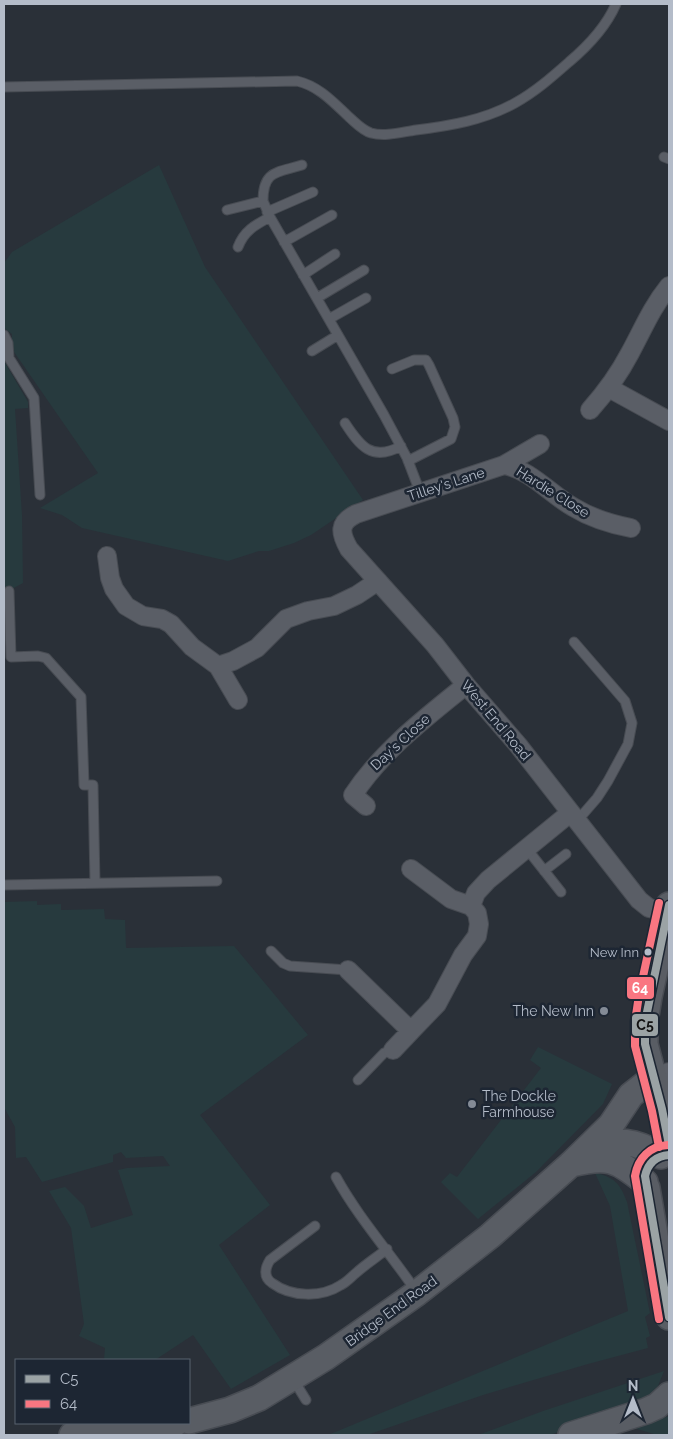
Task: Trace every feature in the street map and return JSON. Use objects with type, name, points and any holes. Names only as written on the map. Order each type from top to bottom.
[{"type":"main road","points":[[669,909],[645,1022],[645,1044],[661,1074],[667,1152],[652,1160],[647,1167],[646,1185],[669,1317]]},
{"type":"main road","name":"Bridge End Road","points":[[190,1421],[218,1414],[245,1404],[293,1378],[326,1358],[417,1293],[490,1236],[571,1164],[618,1116],[631,1095],[661,1074]]},
{"type":"main road","name":"Bridge End Road","points":[[589,1147],[614,1141],[667,1152]]},
{"type":"main road","points":[[571,1164],[607,1159],[624,1166],[646,1185],[657,1198],[669,1200]]},
{"type":"main road","points":[[661,1269],[669,1240]]},
{"type":"main road","points":[[571,1435],[646,1411],[657,1406],[669,1395]]},
{"type":"main road","points":[[72,1435],[93,1431],[166,1424]]},
{"type":"street","points":[[590,410],[609,388],[630,354],[655,303],[669,286]]},
{"type":"street","points":[[609,388],[669,421]]},
{"type":"street","name":"Tilley's Lane","points":[[350,517],[504,465],[540,444]]},
{"type":"street","name":"Hardie Close","points":[[504,465],[521,470],[572,507],[592,517],[631,528]]},
{"type":"street","name":"West End Road","points":[[350,517],[343,524],[342,531],[344,540],[350,549],[435,645],[466,685],[518,745],[639,900],[649,908],[669,909]]},
{"type":"street","points":[[107,556],[110,578],[114,589],[126,606],[143,616],[171,624],[192,646],[218,666],[238,700]]},
{"type":"street","points":[[218,666],[233,661],[257,648],[286,619],[308,611],[334,606],[357,595],[378,581]]},
{"type":"street","name":"Day's Close","points":[[366,806],[353,794],[367,774],[423,720],[466,685]]},
{"type":"street","points":[[471,906],[476,893],[488,880],[526,849],[574,817]]},
{"type":"street","points":[[393,1050],[437,1004],[460,960],[477,936],[479,928],[477,913],[471,906],[451,899],[411,869]]},
{"type":"street","points":[[348,970],[412,1031]]},
{"type":"lane","points":[[4,87],[297,81],[315,88],[358,126],[371,133],[386,134],[425,129],[486,115],[526,97],[592,41],[612,14],[616,4]]},
{"type":"lane","points":[[302,165],[267,178],[262,186],[262,201],[268,215],[401,446],[420,492]]},
{"type":"lane","points":[[238,247],[242,236],[268,215],[313,192]]},
{"type":"lane","points":[[227,210],[262,201]]},
{"type":"lane","points":[[284,242],[332,215]]},
{"type":"lane","points":[[303,274],[335,254]]},
{"type":"lane","points":[[316,298],[364,270]]},
{"type":"lane","points":[[329,319],[366,298]]},
{"type":"lane","points":[[4,335],[8,344],[9,358],[34,398],[40,495]]},
{"type":"lane","points":[[312,351],[338,335]]},
{"type":"lane","points":[[392,369],[414,360],[426,360],[453,418],[455,427],[451,439],[408,460]]},
{"type":"lane","points":[[345,423],[362,445],[374,452],[387,453],[401,446]]},
{"type":"lane","points":[[9,591],[11,657],[38,656],[46,658],[81,697],[84,785],[93,785],[95,883]]},
{"type":"lane","points":[[574,642],[625,701],[632,723],[628,744],[608,781],[574,817]]},
{"type":"lane","points":[[526,849],[561,892]]},
{"type":"lane","points":[[544,871],[566,854]]},
{"type":"lane","points":[[4,885],[217,881]]},
{"type":"lane","points":[[271,951],[283,963],[290,966],[348,970]]},
{"type":"lane","points":[[358,1080],[384,1053],[393,1050]]},
{"type":"lane","points":[[336,1177],[348,1198],[387,1249],[417,1293]]},
{"type":"lane","points":[[314,1226],[270,1260],[265,1273],[269,1282],[278,1288],[302,1294],[317,1294],[331,1291],[343,1285],[387,1249]]},
{"type":"lane","points":[[293,1378],[306,1400]]},
{"type":"green space","points":[[159,165],[205,267],[363,500],[311,535],[294,543],[228,561],[82,528],[62,515],[40,508],[98,473],[12,349],[12,334],[4,328],[4,263],[12,252]]},
{"type":"green space","points":[[4,361],[28,402],[28,408],[15,409],[22,515],[23,583],[12,589],[4,588]]},
{"type":"green space","points":[[37,901],[37,905],[61,904],[61,910],[104,909],[105,919],[125,920],[126,948],[234,946],[308,1035],[200,1115],[270,1205],[219,1245],[290,1355],[231,1389],[193,1335],[157,1359],[104,1359],[105,1348],[79,1336],[84,1324],[71,1228],[49,1191],[65,1187],[84,1206],[91,1228],[133,1215],[118,1170],[170,1166],[163,1156],[126,1158],[121,1152],[113,1155],[113,1162],[42,1182],[26,1157],[16,1158],[15,1127],[5,1109],[4,902]]},
{"type":"green space","points":[[538,1047],[612,1084],[603,1104],[536,1172],[478,1219],[441,1182],[450,1173],[457,1177],[541,1068],[530,1060]]},
{"type":"green space","points":[[595,1173],[616,1182],[627,1202],[650,1313],[645,1317],[650,1336],[646,1338],[648,1348],[483,1395],[367,1435],[328,1435],[628,1311],[610,1206]]},
{"type":"green space","points":[[664,1371],[658,1386],[645,1399],[632,1406],[550,1435],[478,1435],[543,1411]]},
{"type":"green space","points":[[669,1416],[669,1435],[657,1435],[634,1428]]},
{"type":"transit line","name":"64","points":[[659,903],[639,995],[635,1022],[635,1046],[652,1111],[659,1147]]},
{"type":"transit line","name":"C5","points":[[669,905],[645,1022],[645,1044],[662,1109],[669,1145]]},
{"type":"transit line","name":"64","points":[[659,1319],[635,1176],[639,1164],[646,1154],[656,1148],[668,1145]]},
{"type":"transit line","name":"C5","points":[[669,1155],[653,1161],[648,1167],[645,1176],[669,1317]]},
{"type":"place","name":"New Inn","points":[[648,952]]},
{"type":"place","name":"The New Inn","points":[[604,1011]]},
{"type":"place","name":"The Dockle Farmhouse","points":[[472,1104]]}]
